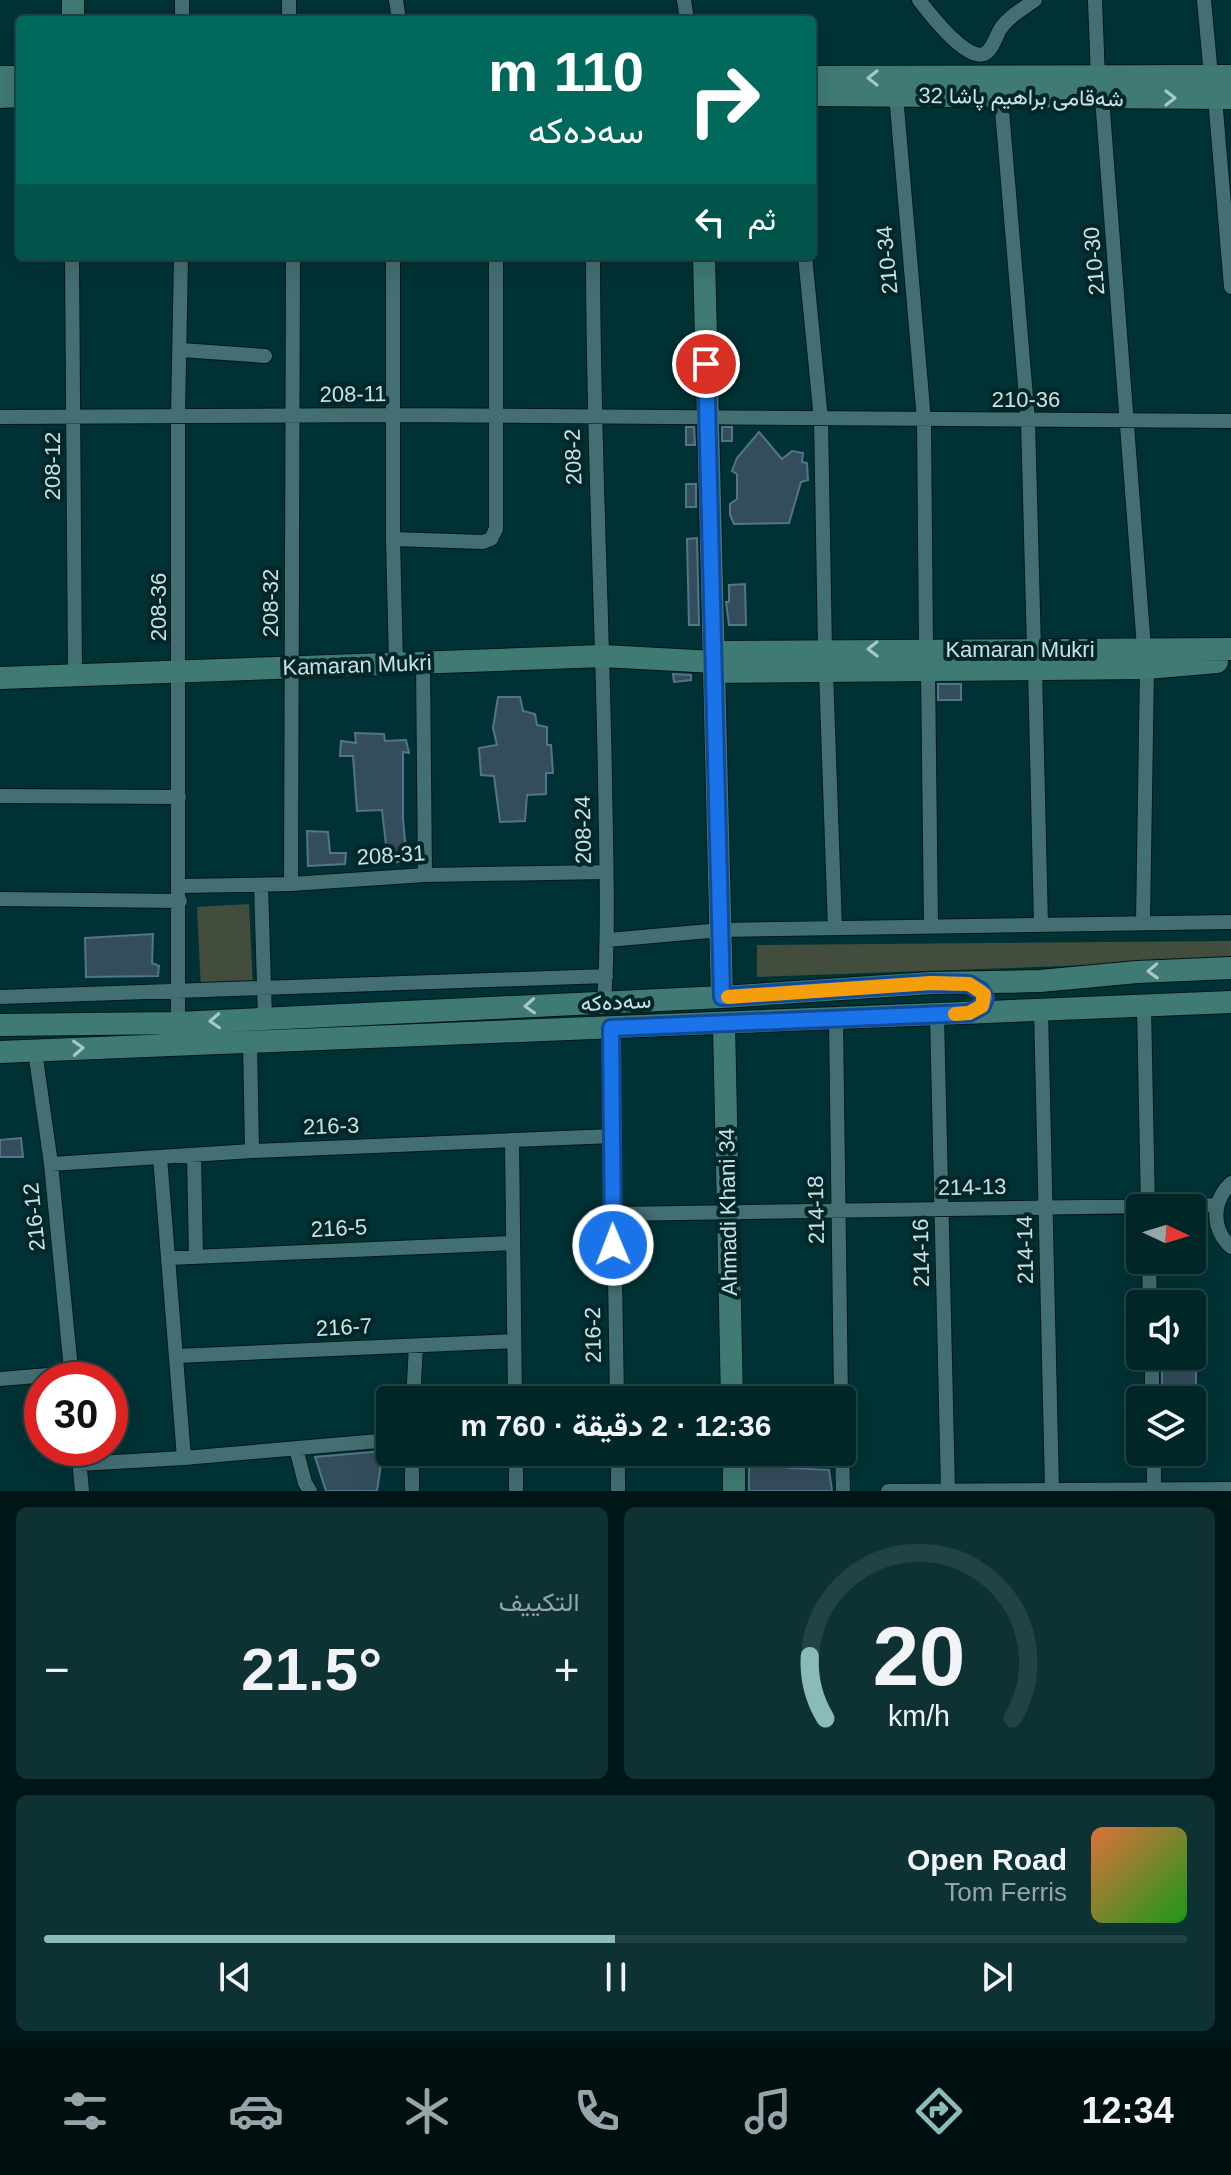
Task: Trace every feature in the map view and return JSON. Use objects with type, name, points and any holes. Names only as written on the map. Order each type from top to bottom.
[{"type":"main road","name":"شەقامی براهیم پاشا 32","points":[[816,77],[1100,88],[1222,87]]},
{"type":"main road","name":"شەقامی براهیم پاشا 32","points":[[816,95],[1001,98],[1100,88]]},
{"type":"main road","points":[[704,260],[722,997]]},
{"type":"main road","name":"Kamaran Mukri","points":[[1145,658],[1231,649]]},
{"type":"main road","name":"Kamaran Mukri","points":[[0,678],[603,656],[714,662],[991,658],[1231,661]]},
{"type":"main road","name":"سەدەکە","points":[[0,1025],[178,1023],[396,1013],[931,983],[1028,982],[1137,972],[1231,968]]},
{"type":"main road","points":[[1028,982],[1012,994],[1015,1004],[1034,1010]]},
{"type":"main road","points":[[969,984],[981,991],[985,998],[982,1006],[969,1013]]},
{"type":"main road","name":"سەدەکە","points":[[0,1052],[1231,1002]]},
{"type":"main road","points":[[396,1013],[394,1024],[397,1035]]},
{"type":"main road","points":[[359,1014],[363,1037]]},
{"type":"main road","name":"Ahmadi Khani 34","points":[[724,1024],[732,1386]]},
{"type":"main road","points":[[734,1466],[734,1491]]},
{"type":"street","points":[[919,0],[938,24],[968,52],[984,54],[1006,22],[1035,0]]},
{"type":"street","name":"210-30","points":[[1095,0],[1145,658],[1143,922]]},
{"type":"street","points":[[1204,0],[1222,87],[1231,287]]},
{"type":"street","name":"210-34","points":[[896,95],[924,420],[931,926]]},
{"type":"street","points":[[1001,98],[1028,421],[1041,925]]},
{"type":"street","name":"208-12","points":[[72,260],[75,675]]},
{"type":"street","name":"208-36","points":[[178,1023],[181,260]]},
{"type":"street","name":"208-32","points":[[291,884],[293,260]]},
{"type":"street","points":[[393,260],[396,663]]},
{"type":"street","points":[[393,539],[476,541],[491,539],[496,529],[496,260]]},
{"type":"street","name":"208-2","points":[[593,260],[593,418],[603,656]]},
{"type":"street","points":[[805,260],[821,420],[825,660],[835,928]]},
{"type":"street","points":[[181,350],[265,356]]},
{"type":"street","name":"208-11","points":[[0,417],[392,415],[708,419]]},
{"type":"street","name":"210-36","points":[[708,419],[1231,421]]},
{"type":"street","name":"208-24","points":[[603,656],[608,940],[604,1003]]},
{"type":"street","points":[[423,664],[425,875]]},
{"type":"street","points":[[0,796],[179,797]]},
{"type":"street","name":"208-31","points":[[0,899],[180,893],[425,875],[606,872]]},
{"type":"street","points":[[261,885],[265,1019]]},
{"type":"street","points":[[608,940],[721,930],[1231,922]]},
{"type":"street","points":[[0,997],[606,976]]},
{"type":"street","points":[[1144,1006],[1148,1194]]},
{"type":"street","name":"214-14","points":[[1034,1010],[1046,1208],[1052,1489]]},
{"type":"street","name":"214-16","points":[[937,1015],[948,1490]]},
{"type":"street","name":"214-18","points":[[836,1019],[841,1386]]},
{"type":"street","name":"216-2","points":[[611,1028],[617,1386]]},
{"type":"street","points":[[250,1041],[252,1151]]},
{"type":"street","name":"216-12","points":[[35,1051],[51,1164],[71,1362]]},
{"type":"street","name":"216-3","points":[[51,1164],[252,1151],[613,1136]]},
{"type":"street","points":[[512,1140],[515,1386]]},
{"type":"street","points":[[194,1155],[196,1257]]},
{"type":"street","points":[[160,1157],[184,1458]]},
{"type":"street","points":[[1231,1183],[1217,1205],[1218,1230],[1231,1247]]},
{"type":"street","name":"214-13","points":[[1206,1205],[1217,1205]]},
{"type":"street","name":"214-13","points":[[613,1214],[1126,1207]]},
{"type":"street","name":"216-5","points":[[168,1258],[513,1243]]},
{"type":"street","name":"216-7","points":[[176,1356],[514,1341]]},
{"type":"street","points":[[414,1386],[416,1346]]},
{"type":"street","points":[[0,1379],[24,1378]]},
{"type":"street","points":[[128,1461],[376,1441]]},
{"type":"street","points":[[296,1448],[310,1491]]},
{"type":"street","points":[[79,1466],[82,1491]]},
{"type":"street","points":[[412,1466],[412,1491]]},
{"type":"street","points":[[516,1466],[516,1491]]},
{"type":"street","points":[[618,1466],[618,1491]]},
{"type":"street","points":[[842,1466],[843,1491]]},
{"type":"street","points":[[1154,1466],[1154,1490]]},
{"type":"street","points":[[888,1491],[1231,1489]]},
{"type":"green space","points":[[249,904],[253,987],[201,989],[197,907]]},
{"type":"green space","points":[[1231,941],[1231,960],[757,977],[757,945]]},
{"type":"building","points":[[686,427],[694,427],[695,445],[686,445]]},
{"type":"building","points":[[722,427],[732,427],[732,441],[722,441]]},
{"type":"building","points":[[759,432],[782,459],[792,451],[803,453],[802,462],[807,463],[808,480],[801,482],[789,523],[734,524],[730,515],[730,504],[737,499],[737,474],[732,471],[737,458]]},
{"type":"building","points":[[686,484],[696,484],[696,507],[686,507]]},
{"type":"building","points":[[697,538],[699,625],[689,625],[687,539]]},
{"type":"building","points":[[745,584],[746,625],[729,625],[726,602],[729,602],[729,585]]},
{"type":"building","points":[[673,674],[691,675],[691,680],[674,682]]},
{"type":"building","points":[[938,684],[961,684],[961,700],[938,700]]},
{"type":"building","points":[[498,697],[520,697],[523,711],[535,714],[537,725],[547,727],[547,745],[551,745],[553,773],[546,773],[546,794],[527,795],[525,821],[500,822],[494,776],[481,775],[479,748],[497,745],[493,728]]},
{"type":"building","points":[[355,733],[384,734],[385,741],[406,740],[409,753],[403,752],[403,819],[407,861],[388,863],[382,810],[357,811],[353,756],[340,756],[341,741],[356,743]]},
{"type":"building","points":[[307,831],[328,832],[330,853],[346,853],[345,864],[308,866]]},
{"type":"building","points":[[153,934],[152,963],[159,966],[158,976],[86,977],[85,938]]},
{"type":"building","points":[[21,1138],[23,1157],[0,1157],[0,1140]]},
{"type":"building","points":[[1162,1370],[1196,1370],[1196,1386],[1162,1386]]},
{"type":"building","points":[[376,1452],[376,1466],[381,1466],[377,1491],[326,1491],[315,1457]]},
{"type":"building","points":[[749,1466],[779,1466],[829,1470],[832,1491],[749,1491]]},
{"type":"slow traffic","points":[[728,997],[931,983],[969,984],[984,994],[982,1006],[969,1013],[955,1014]]},
{"type":"route","points":[[613,1245],[611,1028],[969,1013],[982,1006],[985,998],[981,991],[969,984],[931,983],[722,997],[706,364]]}]
